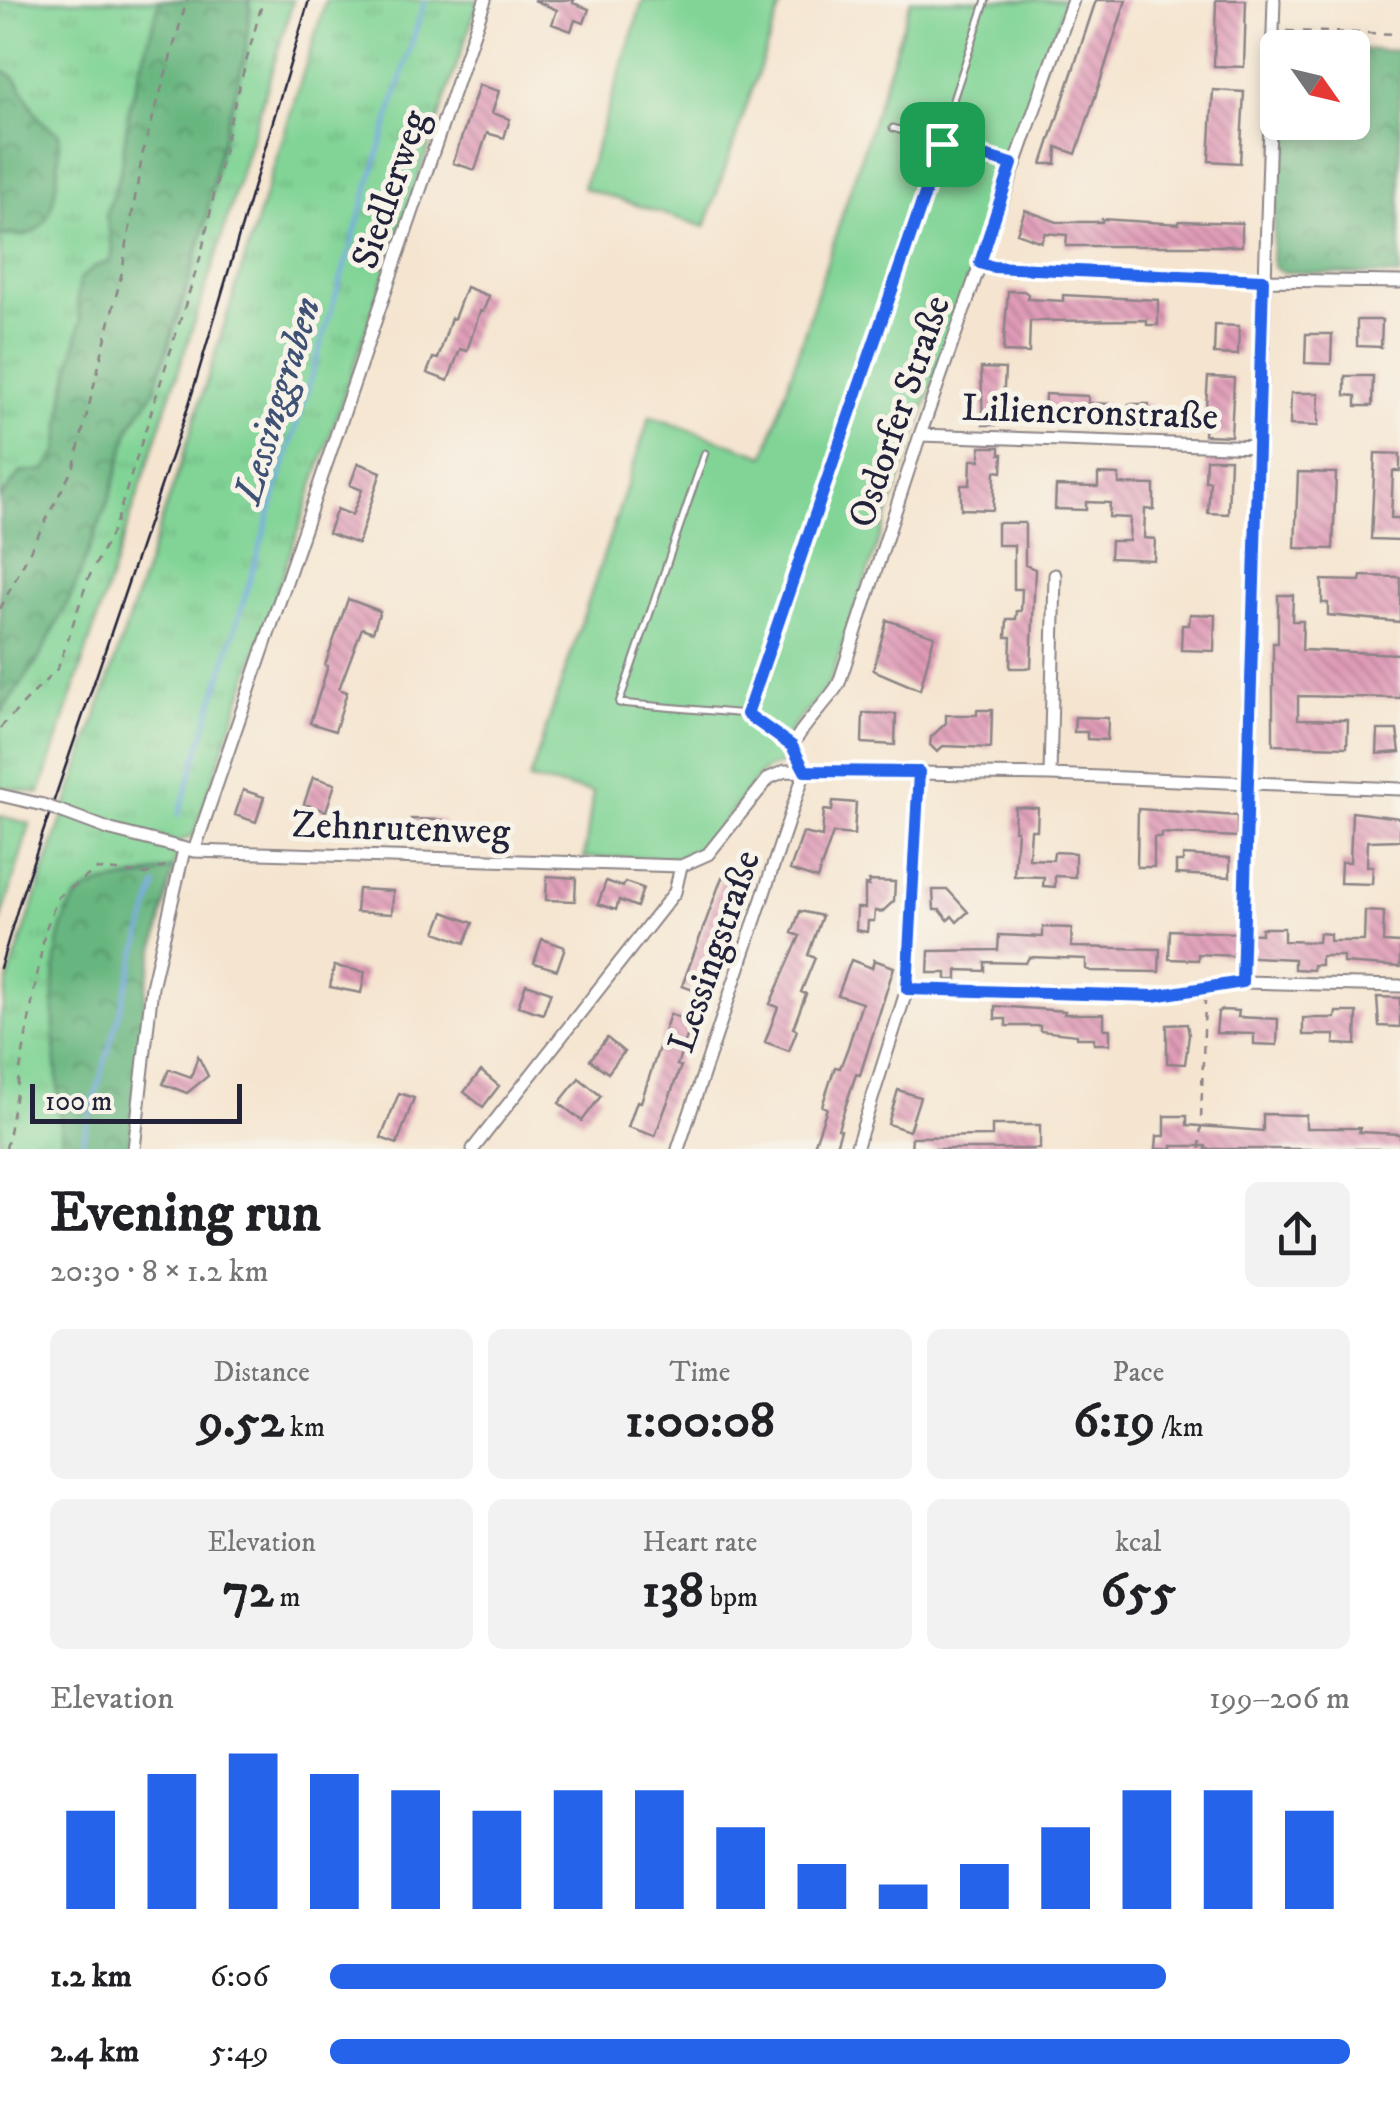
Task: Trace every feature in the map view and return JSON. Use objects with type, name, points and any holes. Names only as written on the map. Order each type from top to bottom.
[{"type":"street","name":"Siedlerweg","points":[[134,1149],[152,987],[189,851],[484,0]]},
{"type":"street","name":"Osdorfer Straße","points":[[792,746],[796,735],[830,700],[839,683],[1012,164],[1073,0]]},
{"type":"street","points":[[1273,30],[1274,0]]},
{"type":"street","points":[[1249,784],[1269,140]]},
{"type":"street","points":[[980,263],[993,267],[1263,280],[1400,282]]},
{"type":"street","name":"Liliencronstraße","points":[[920,435],[1258,446]]},
{"type":"street","points":[[1050,775],[1055,574]]},
{"type":"street","points":[[792,746],[805,771]]},
{"type":"street","points":[[473,1149],[674,892],[681,866],[708,854],[769,778],[786,771],[1050,775],[1400,789]]},
{"type":"street","name":"Lessingstraße","points":[[678,1149],[805,771]]},
{"type":"street","points":[[856,1149],[907,989],[919,772]]},
{"type":"street","name":"Zehnrutenweg","points":[[0,796],[43,805],[111,830],[189,851],[681,866]]},
{"type":"street","points":[[907,989],[1154,996],[1242,982],[1400,986]]},
{"type":"lane","points":[[747,714],[986,0]]},
{"type":"lane","points":[[893,128],[1012,164]]},
{"type":"lane","points":[[705,453],[619,702],[747,714],[792,746]]},
{"type":"path","points":[[0,610],[74,466],[122,272],[143,152],[187,0]]},
{"type":"path","points":[[0,728],[58,668],[88,580],[115,526],[201,256],[231,117],[263,0]]},
{"type":"path","points":[[1370,33],[1400,34]]},
{"type":"path","points":[[1242,982],[1249,784]]},
{"type":"path","points":[[6,1149],[45,932],[58,897],[97,869],[146,874],[189,851]]},
{"type":"path","points":[[1200,1149],[1206,988]]},
{"type":"green space","points":[[0,0],[160,0],[130,105],[120,173],[106,215],[113,250],[111,262],[94,267],[77,303],[81,321],[65,391],[58,452],[45,470],[20,473],[0,499],[0,235],[23,236],[59,134],[35,113],[19,83],[0,70]]},
{"type":"green space","points":[[160,0],[250,0],[246,51],[205,226],[154,391],[130,427],[112,491],[72,594],[39,658],[0,714],[0,499],[20,473],[45,470],[58,452],[65,391],[81,321],[77,303],[80,279],[94,267],[111,261],[113,250],[106,215],[120,173],[130,105]]},
{"type":"green space","points":[[250,0],[293,0],[216,256],[40,793],[0,787],[0,714],[39,658],[72,594],[112,491],[130,427],[154,391],[187,290],[246,51]]},
{"type":"green space","points":[[326,0],[479,0],[194,835],[181,840],[174,867],[88,889],[61,1109],[62,1149],[0,1149],[0,1021],[9,977],[182,460]]},
{"type":"green space","points":[[643,0],[783,0],[705,227],[583,188]]},
{"type":"green space","points":[[911,0],[1066,0],[830,682],[792,729],[785,749],[788,761],[763,771],[703,848],[678,858],[584,858],[593,792],[529,780],[650,416],[765,456]]},
{"type":"green space","points":[[1370,50],[1400,51],[1400,276],[1282,272],[1272,260],[1277,140],[1370,140]]},
{"type":"green space","points":[[0,70],[14,77],[40,119],[59,134],[58,170],[50,211],[39,228],[21,236],[0,235]]},
{"type":"green space","points":[[0,816],[30,824],[0,924]]},
{"type":"green space","points":[[174,867],[146,988],[130,1149],[62,1149],[55,1051],[55,972],[60,937],[70,909],[93,887]]},
{"type":"building","points":[[534,0],[574,0],[573,3],[589,9],[584,23],[575,20],[571,31],[552,24],[557,10]]},
{"type":"building","points":[[1096,0],[1126,0],[1076,154],[1057,147],[1056,164],[1042,164]]},
{"type":"building","points":[[1216,0],[1246,0],[1244,67],[1214,66]]},
{"type":"building","points":[[479,85],[499,91],[492,113],[510,119],[504,138],[487,133],[475,170],[453,163]]},
{"type":"building","points":[[1213,90],[1244,92],[1240,163],[1209,161]]},
{"type":"building","points":[[1025,210],[1057,222],[1102,219],[1242,223],[1242,246],[1066,246],[1067,235],[1045,233],[1041,242],[1017,233]]},
{"type":"building","points":[[466,287],[489,296],[467,351],[460,349],[448,381],[427,373],[433,358],[438,359]]},
{"type":"building","points":[[1008,291],[1024,291],[1028,299],[1063,301],[1063,295],[1158,300],[1158,325],[1147,325],[1147,320],[1030,321],[1029,353],[1003,352]]},
{"type":"building","points":[[1357,320],[1382,320],[1381,347],[1357,346]]},
{"type":"building","points":[[1215,325],[1239,326],[1238,355],[1214,354]]},
{"type":"building","points":[[1306,334],[1332,334],[1331,364],[1305,363]]},
{"type":"building","points":[[981,368],[1005,369],[1003,405],[1019,405],[1019,419],[998,418],[998,425],[983,425]]},
{"type":"building","points":[[1345,376],[1373,376],[1372,406],[1356,406],[1356,396],[1345,395]]},
{"type":"building","points":[[1208,377],[1234,378],[1231,436],[1204,435]]},
{"type":"building","points":[[1291,393],[1319,393],[1318,426],[1290,425]]},
{"type":"building","points":[[1045,394],[1088,396],[1088,403],[1108,404],[1107,422],[1044,422]]},
{"type":"building","points":[[1129,404],[1149,404],[1148,418],[1155,418],[1154,430],[1128,429]]},
{"type":"building","points":[[980,447],[1000,447],[1003,454],[1002,472],[995,471],[993,510],[961,509],[961,485],[970,485],[971,460],[980,460]]},
{"type":"building","points":[[1375,453],[1400,454],[1400,471],[1393,471],[1391,518],[1400,518],[1400,540],[1371,539]]},
{"type":"building","points":[[1206,459],[1230,459],[1228,514],[1208,513],[1210,481],[1205,481]]},
{"type":"building","points":[[358,463],[381,472],[358,544],[328,533],[337,509],[352,515],[362,490],[350,485]]},
{"type":"building","points":[[1298,472],[1336,473],[1333,549],[1295,548]]},
{"type":"building","points":[[1098,474],[1119,475],[1119,484],[1154,485],[1154,510],[1145,509],[1144,538],[1155,539],[1154,560],[1110,558],[1111,541],[1129,541],[1130,518],[1109,517],[1110,503],[1086,502],[1086,510],[1055,509],[1056,486],[1098,487]]},
{"type":"building","points":[[997,523],[1025,523],[1025,565],[1035,569],[1031,668],[1010,668],[1007,619],[1016,619],[1017,611],[1021,611],[1022,589],[1014,589],[1014,545],[997,545]]},
{"type":"building","points":[[1361,576],[1400,577],[1400,622],[1328,615],[1328,603],[1322,603],[1322,580],[1360,581]]},
{"type":"building","points":[[1278,595],[1293,595],[1292,621],[1303,621],[1302,650],[1400,654],[1400,698],[1298,696],[1298,719],[1348,720],[1347,747],[1273,745],[1273,643],[1278,643]]},
{"type":"building","points":[[348,599],[380,611],[373,632],[362,628],[339,689],[347,692],[335,731],[310,723]]},
{"type":"building","points":[[1190,614],[1215,615],[1214,651],[1181,650],[1182,625],[1189,625]]},
{"type":"building","points":[[887,620],[934,636],[920,690],[873,670]]},
{"type":"building","points":[[977,710],[992,710],[991,748],[943,746],[937,752],[930,745],[931,737],[946,723],[946,715],[977,715]]},
{"type":"building","points":[[863,713],[896,714],[895,745],[862,743]]},
{"type":"building","points":[[1075,717],[1108,718],[1107,740],[1087,739],[1087,732],[1074,732]]},
{"type":"building","points":[[1378,730],[1397,730],[1400,752],[1377,754]]},
{"type":"building","points":[[313,777],[335,784],[326,811],[304,804]]},
{"type":"building","points":[[243,790],[264,797],[256,822],[235,815]]},
{"type":"building","points":[[833,801],[856,803],[854,835],[833,833],[817,879],[790,870],[803,833],[822,837],[824,810],[832,811]]},
{"type":"building","points":[[1015,807],[1038,808],[1037,830],[1031,830],[1029,859],[1053,860],[1054,852],[1075,853],[1075,877],[1055,876],[1055,887],[1043,886],[1044,877],[1014,876]]},
{"type":"building","points":[[1138,809],[1237,816],[1237,837],[1161,833],[1161,837],[1154,837],[1154,867],[1137,867]]},
{"type":"building","points":[[1352,812],[1400,818],[1400,840],[1368,841],[1367,866],[1373,866],[1372,884],[1340,883],[1341,862],[1350,862]]},
{"type":"building","points":[[411,819],[443,820],[442,841],[410,839]]},
{"type":"building","points":[[1183,855],[1230,858],[1230,877],[1176,874],[1176,862],[1183,862]]},
{"type":"building","points":[[547,876],[576,878],[575,901],[546,900]]},
{"type":"building","points":[[722,877],[743,884],[704,994],[682,986]]},
{"type":"building","points":[[606,881],[643,888],[637,907],[619,900],[616,910],[598,904]]},
{"type":"building","points":[[869,881],[895,882],[894,901],[882,912],[875,911],[867,932],[856,930],[857,908],[865,908],[865,885],[869,886]]},
{"type":"building","points":[[358,889],[393,891],[392,914],[356,912]]},
{"type":"building","points":[[933,890],[948,890],[968,912],[957,922],[952,916],[948,920],[940,910],[934,910]]},
{"type":"building","points":[[800,911],[822,916],[808,955],[815,958],[801,992],[806,994],[789,1051],[765,1042],[778,1007],[770,1004],[800,936],[792,933]]},
{"type":"building","points":[[1365,911],[1384,912],[1383,942],[1400,943],[1400,967],[1343,963],[1343,956],[1321,956],[1321,965],[1313,965],[1313,970],[1294,969],[1294,959],[1198,954],[1198,960],[1169,959],[1170,930],[1261,934],[1261,928],[1284,928],[1284,941],[1318,942],[1319,933],[1330,934],[1330,941],[1364,941]]},
{"type":"building","points":[[444,912],[473,923],[465,943],[436,932]]},
{"type":"building","points":[[1043,927],[1072,928],[1071,947],[1160,949],[1159,972],[1091,971],[1086,969],[1086,959],[1029,957],[1026,963],[985,962],[985,971],[957,970],[957,980],[946,980],[946,973],[928,973],[929,951],[998,950],[999,935],[1043,937]]},
{"type":"building","points":[[542,939],[565,947],[557,970],[534,963]]},
{"type":"building","points":[[851,960],[872,968],[874,960],[894,967],[860,1075],[856,1074],[838,1129],[841,1130],[835,1149],[824,1149],[814,1146],[827,1108],[822,1106],[835,1067],[840,1068],[862,1003],[838,995]]},
{"type":"building","points":[[334,966],[365,972],[361,993],[330,987]]},
{"type":"building","points":[[526,984],[551,992],[543,1014],[518,1006]]},
{"type":"building","points":[[1377,997],[1400,998],[1400,1027],[1379,1026]]},
{"type":"building","points":[[995,1006],[1104,1014],[1110,1044],[1040,1031],[1040,1026],[1006,1026],[1006,1019],[995,1019]]},
{"type":"building","points":[[1239,1011],[1238,1017],[1278,1019],[1277,1045],[1254,1044],[1254,1034],[1216,1033],[1218,1012]]},
{"type":"building","points":[[1336,1012],[1357,1012],[1356,1045],[1334,1044],[1335,1035],[1303,1035],[1303,1018],[1335,1018]]},
{"type":"building","points":[[670,1014],[692,1022],[677,1065],[681,1066],[655,1136],[628,1127],[637,1101],[641,1102]]},
{"type":"building","points":[[1187,1024],[1185,1064],[1167,1063],[1167,1025]]},
{"type":"building","points":[[607,1038],[624,1052],[608,1073],[590,1060]]},
{"type":"building","points":[[198,1056],[208,1076],[187,1093],[163,1084],[169,1069],[191,1077]]},
{"type":"building","points":[[481,1071],[499,1086],[483,1107],[464,1092]]},
{"type":"building","points":[[579,1078],[601,1096],[582,1121],[559,1103]]},
{"type":"building","points":[[898,1090],[920,1097],[909,1131],[888,1124]]},
{"type":"building","points":[[399,1093],[414,1098],[397,1144],[381,1138]]},
{"type":"building","points":[[1263,1114],[1306,1115],[1306,1128],[1360,1128],[1359,1132],[1400,1134],[1400,1149],[1156,1149],[1157,1136],[1165,1136],[1165,1116],[1187,1116],[1187,1125],[1263,1131]]},
{"type":"building","points":[[992,1125],[1040,1125],[1040,1149],[911,1149],[912,1137],[992,1136]]},
{"type":"waterway","name":"Lessinggraben","points":[[179,815],[425,0]]},
{"type":"waterway","name":"Lessinggraben","points":[[80,1149],[156,886]]},
{"type":"tram line","points":[[0,968],[189,404],[309,0]]},
{"type":"route","points":[[942,144],[1012,164],[980,263],[993,267],[1263,280],[1242,982],[1154,996],[907,989],[919,772],[805,771],[792,746],[747,714],[942,144]]}]
